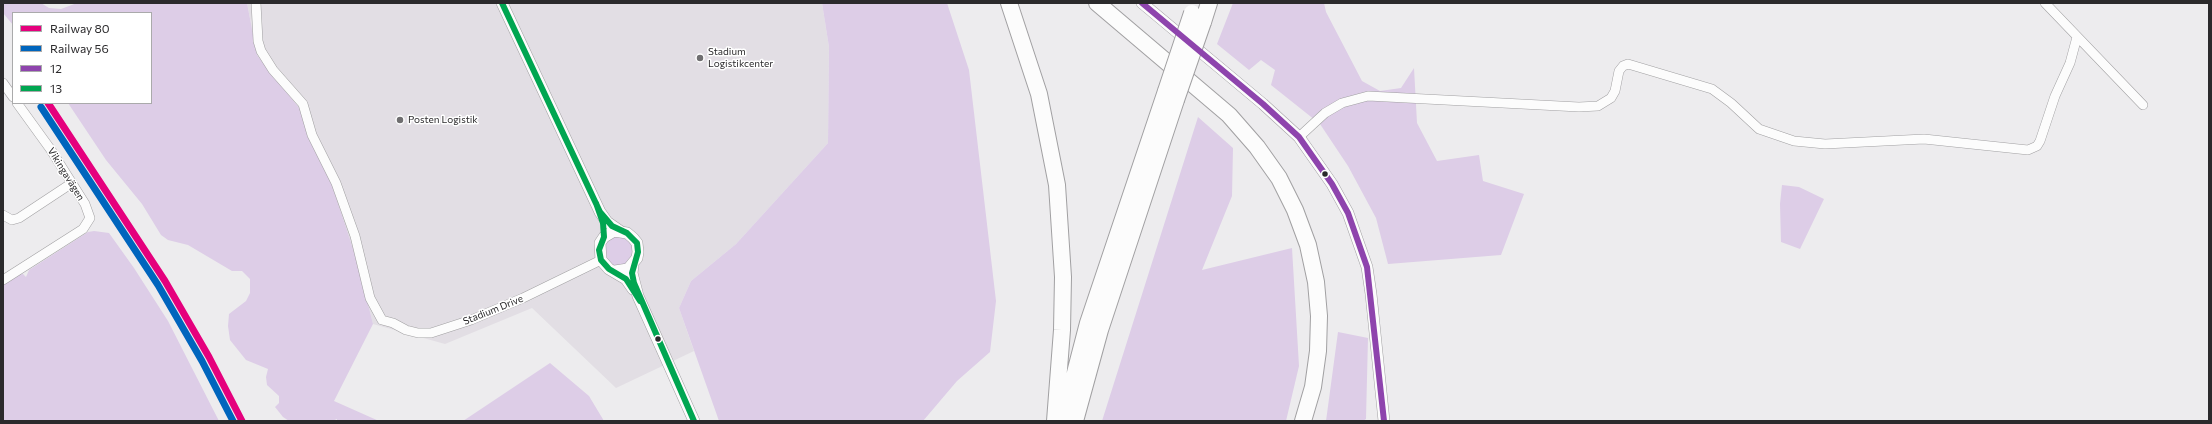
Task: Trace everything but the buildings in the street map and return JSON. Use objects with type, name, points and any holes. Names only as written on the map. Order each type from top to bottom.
[{"type":"highway","points":[[1008,3],[1039,94],[1057,184],[1063,277],[1062,330],[1054,421]]},
{"type":"highway","points":[[1097,3],[1229,116],[1257,147],[1279,178],[1295,210],[1308,245],[1316,282],[1319,316],[1318,351],[1313,387],[1303,421]]},
{"type":"highway","points":[[1075,421],[1100,330],[1197,13],[1209,3]]},
{"type":"highway","points":[[1063,421],[1088,323],[1171,96]]},
{"type":"street","name":"Stadium Drive","points":[[256,3],[258,41],[261,51],[273,70],[304,104],[312,135],[336,183],[355,236],[370,298],[382,320],[393,323],[406,330],[418,333],[431,333],[471,320],[523,298],[601,260]]},
{"type":"street","points":[[502,3],[600,212],[607,222],[620,232]]},
{"type":"street","points":[[1142,3],[1263,104],[1299,137],[1332,184],[1348,214],[1367,267],[1372,294],[1384,421]]},
{"type":"street","points":[[2045,3],[2143,105]]},
{"type":"street","points":[[1299,137],[1325,113],[1342,103],[1368,96],[1574,107],[1598,106],[1611,98],[1615,91],[1619,71],[1623,66],[1628,64],[1712,90],[1731,103],[1759,129],[1794,141],[1825,144],[1924,139],[2028,150],[2037,146],[2040,141],[2056,96],[2070,63],[2077,37]]},
{"type":"street","points":[[3,83],[12,96]]},
{"type":"street","name":"Vikingavägen","points":[[3,280],[80,232],[87,225],[90,218],[88,211],[72,183],[51,150],[18,104]]},
{"type":"street","points":[[3,215],[12,220],[19,218],[72,183]]},
{"type":"street","points":[[600,212],[604,237],[599,250],[601,260],[626,279],[638,296]]},
{"type":"street","points":[[604,237],[609,233],[627,233],[637,243],[638,252],[633,265],[632,273],[638,296],[694,421]]},
{"type":"street","points":[[615,271],[628,269],[633,265]]},
{"type":"shaded area","points":[[3,3],[41,3],[49,8],[61,9],[77,3],[247,3],[257,55],[300,109],[324,161],[356,258],[373,324],[334,401],[379,421],[337,421],[337,419],[332,421],[289,421],[283,417],[275,407],[279,403],[279,396],[267,385],[266,377],[268,369],[246,360],[230,340],[228,326],[229,314],[246,301],[250,293],[250,279],[242,271],[232,271],[188,245],[168,240],[161,235],[142,204],[106,160],[69,104],[152,104],[152,12],[12,12],[12,24],[3,13]]},
{"type":"shaded area","points":[[247,3],[822,3],[829,47],[828,143],[736,244],[691,281],[679,308],[694,351],[616,388],[532,308],[445,344],[373,324],[367,300],[300,109],[257,55]]},
{"type":"shaded area","points":[[822,3],[947,3],[969,70],[996,301],[990,352],[957,381],[923,421],[719,421],[679,308],[691,281],[736,244],[828,143],[829,47]]},
{"type":"shaded area","points":[[1233,3],[1324,3],[1326,12],[1362,81],[1380,91],[1401,88],[1414,68],[1417,123],[1437,161],[1479,155],[1483,181],[1524,194],[1501,255],[1388,264],[1376,218],[1348,166],[1320,124],[1271,85],[1275,70],[1261,60],[1249,70],[1217,44]]},
{"type":"shaded area","points":[[1198,117],[1233,148],[1232,196],[1202,270],[1292,248],[1299,366],[1286,421],[1102,421]]},
{"type":"shaded area","points":[[1782,185],[1799,187],[1824,199],[1800,249],[1781,242],[1780,204]]},
{"type":"shaded area","points":[[94,231],[109,233],[134,268],[168,321],[219,421],[3,421],[3,284],[17,275],[23,274],[26,277],[29,270],[88,232]]},
{"type":"shaded area","points":[[618,236],[624,237],[632,245],[632,257],[624,265],[618,266],[612,265],[604,257],[603,251],[604,245],[612,237]]},
{"type":"shaded area","points":[[1338,332],[1368,338],[1366,419],[1363,421],[1326,421]]},
{"type":"shaded area","points":[[550,363],[589,396],[604,421],[463,421]]},
{"type":"rail line","name":"80","points":[[49,104],[165,281],[209,357],[242,421]]},
{"type":"rail line","name":"56","points":[[41,107],[158,285],[202,361],[233,421]]},
{"type":"transit line","name":"13","points":[[502,3],[600,212],[612,226],[627,233],[637,243],[638,252],[632,273],[634,283],[694,421]]},
{"type":"transit line","name":"12","points":[[1142,3],[1263,104],[1299,137],[1332,184],[1348,213],[1367,267],[1384,421]]},
{"type":"transit line","name":"13","points":[[596,203],[603,223],[604,237],[599,250],[601,260],[609,269],[626,279],[640,301]]},
{"type":"place","name":"Stadium Logistikcenter","points":[[700,58]]},
{"type":"place","name":"Posten Logistik","points":[[400,120]]}]
